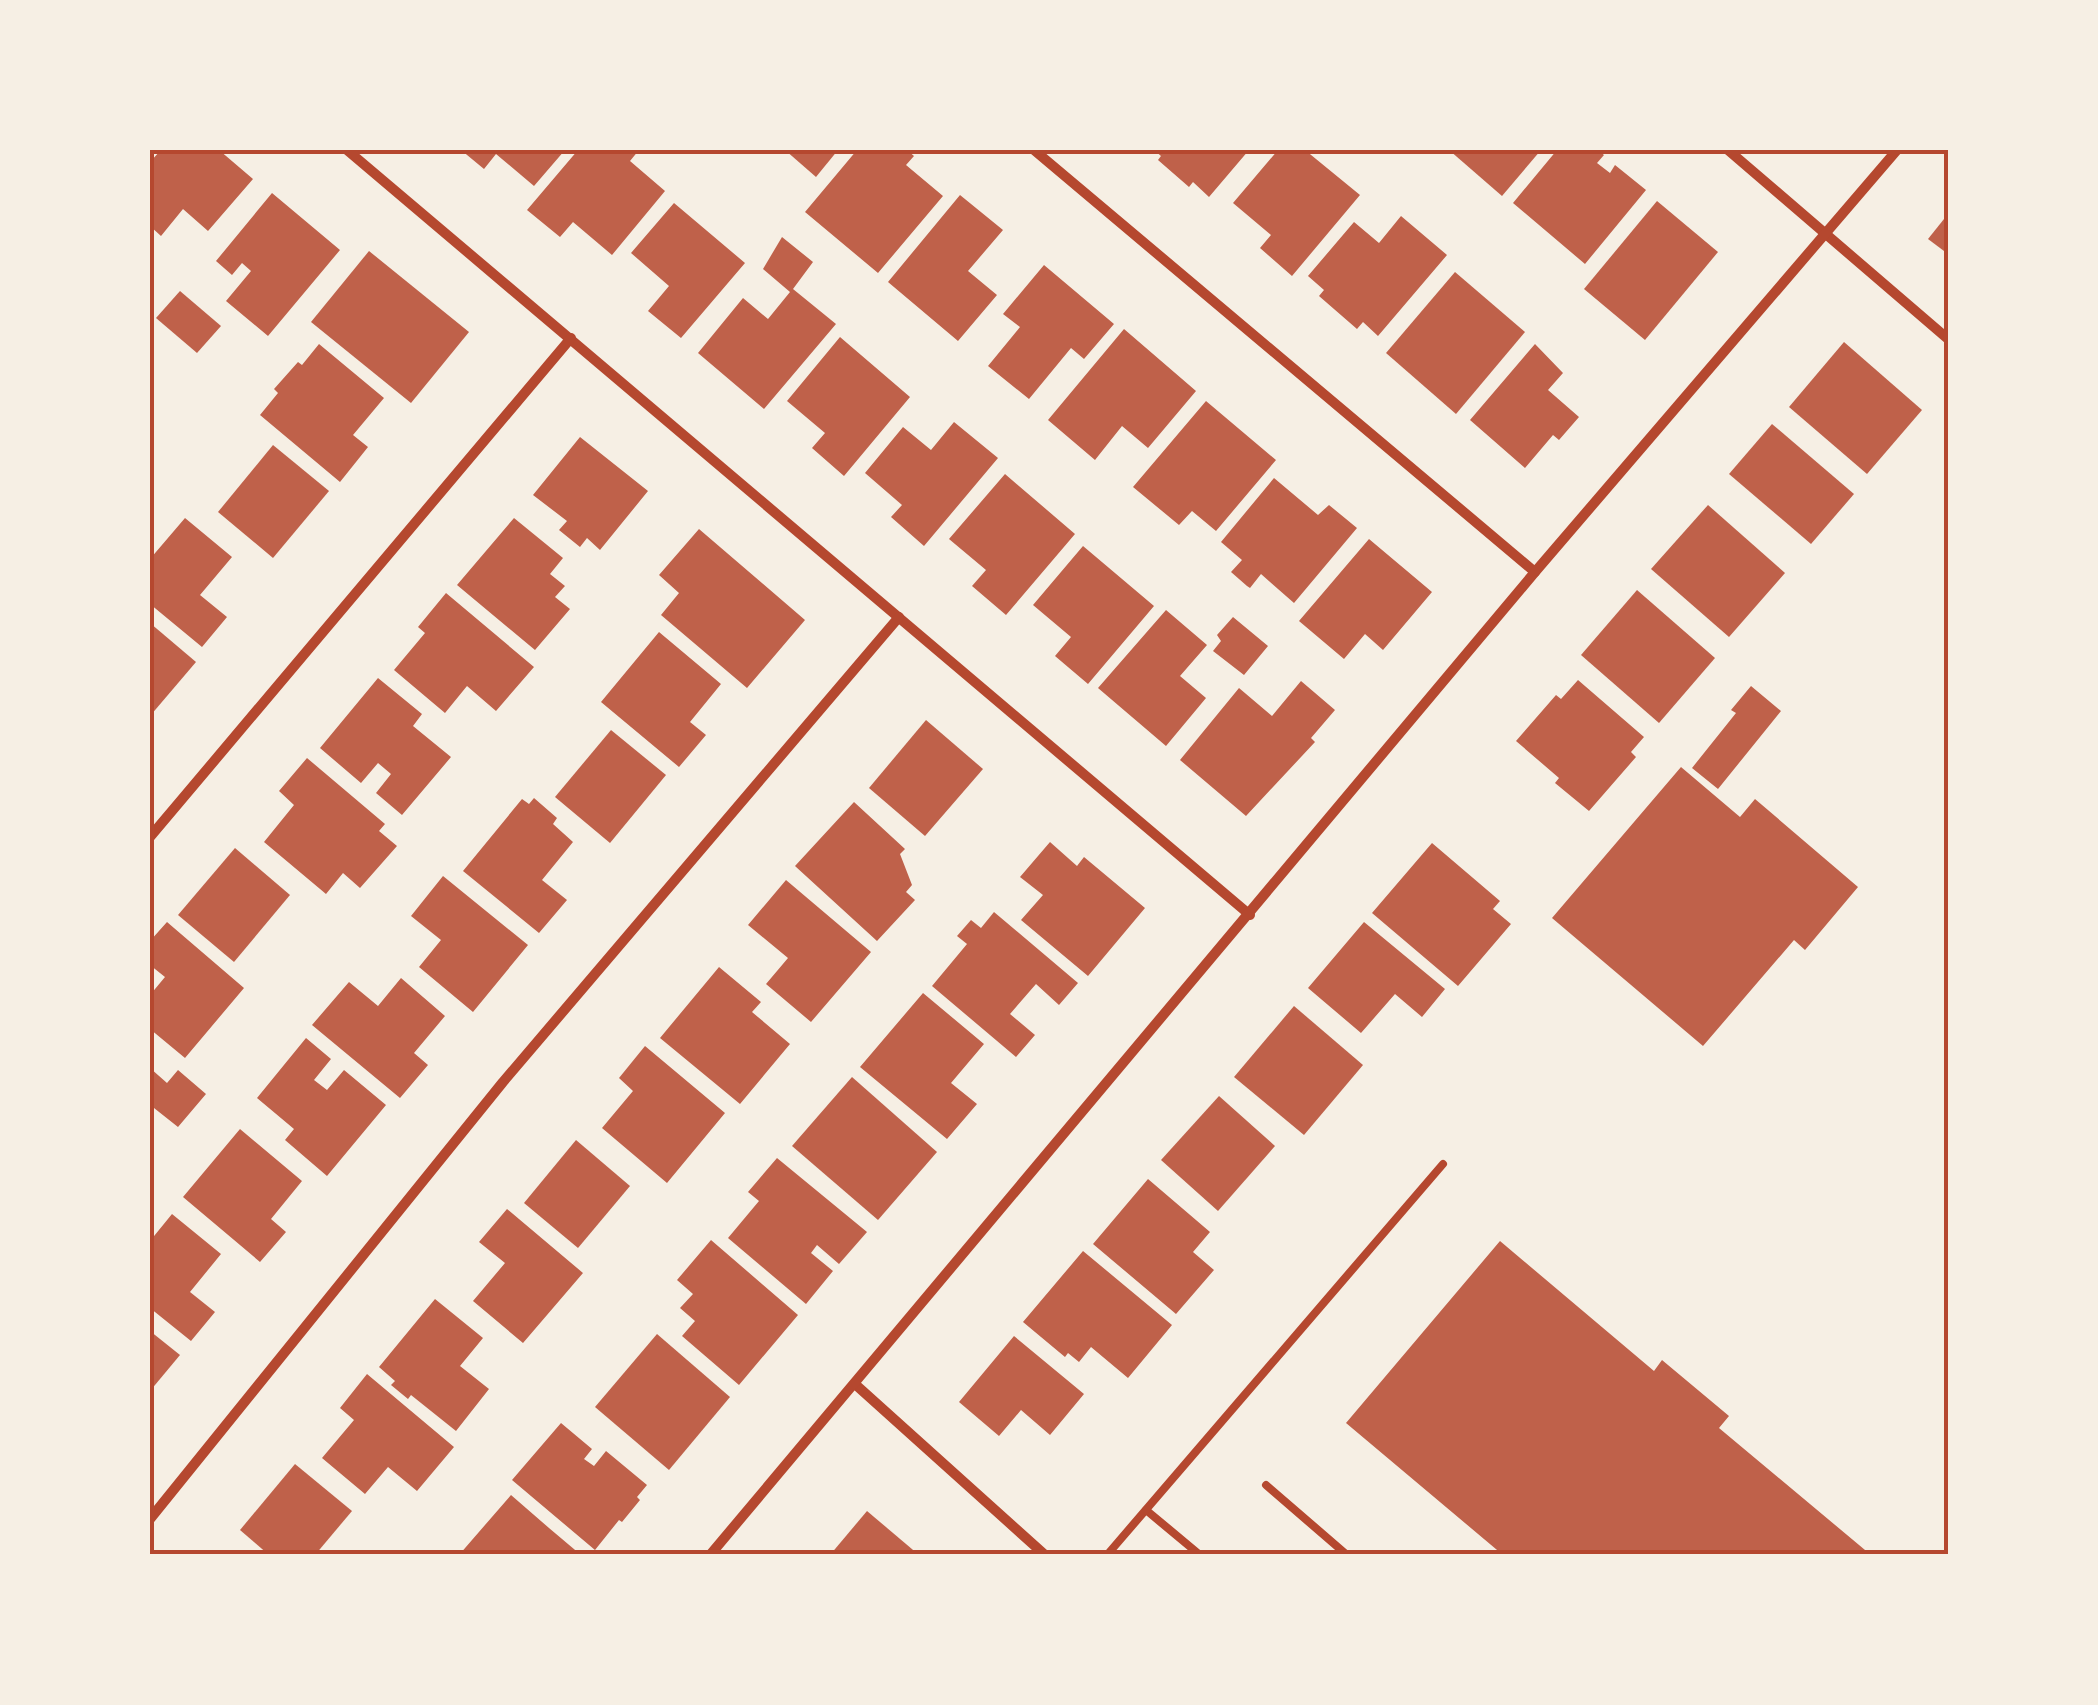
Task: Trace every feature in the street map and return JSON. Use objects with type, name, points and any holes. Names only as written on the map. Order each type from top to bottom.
[{"type":"street","points":[[347,150],[1250,915]]},
{"type":"street","points":[[1034,150],[1536,572]]},
{"type":"street","points":[[1728,150],[1948,339]]},
{"type":"street","points":[[710,1555],[1896,150]]},
{"type":"street","points":[[150,836],[571,338]]},
{"type":"street","points":[[150,1519],[503,1082],[899,617]]},
{"type":"street","points":[[856,1385],[1046,1555]]},
{"type":"lane","points":[[1107,1555],[1443,1164]]},
{"type":"lane","points":[[1266,1485],[1346,1555]]},
{"type":"lane","points":[[1146,1510],[1200,1555]]},
{"type":"building","points":[[161,150],[219,150],[253,179],[208,231],[183,209],[161,236],[150,226],[150,162]]},
{"type":"building","points":[[461,150],[565,150],[534,186],[496,154],[484,169]]},
{"type":"building","points":[[578,150],[639,150],[630,161],[665,191],[612,255],[573,222],[560,237],[527,210]]},
{"type":"building","points":[[785,150],[838,150],[816,177]]},
{"type":"building","points":[[857,150],[907,150],[914,156],[906,165],[943,196],[878,273],[805,212]]},
{"type":"building","points":[[1154,150],[1249,150],[1209,197],[1193,182],[1189,187],[1158,160],[1161,156]]},
{"type":"building","points":[[1278,150],[1305,150],[1360,195],[1292,276],[1260,248],[1271,235],[1233,203]]},
{"type":"building","points":[[1449,150],[1541,150],[1502,196]]},
{"type":"building","points":[[1557,150],[1598,150],[1604,155],[1597,163],[1610,173],[1615,165],[1646,190],[1585,264],[1513,203]]},
{"type":"building","points":[[272,193],[340,250],[268,336],[226,301],[251,271],[242,263],[232,275],[216,261]]},
{"type":"building","points":[[960,195],[1003,230],[968,271],[997,295],[958,341],[888,282]]},
{"type":"building","points":[[1657,201],[1718,252],[1645,340],[1584,289]]},
{"type":"building","points":[[674,203],[745,263],[681,338],[648,311],[669,286],[631,253]]},
{"type":"building","points":[[1948,214],[1948,254],[1928,239]]},
{"type":"building","points":[[1401,216],[1447,255],[1378,336],[1363,322],[1357,329],[1319,296],[1324,290],[1308,276],[1354,222],[1379,243]]},
{"type":"building","points":[[782,237],[813,262],[793,289],[836,324],[764,409],[698,353],[743,298],[768,319],[790,292],[763,269]]},
{"type":"building","points":[[369,251],[469,332],[411,403],[311,322]]},
{"type":"building","points":[[1044,265],[1114,324],[1084,359],[1071,348],[1029,399],[988,366],[1020,327],[1003,314]]},
{"type":"building","points":[[1455,272],[1525,332],[1456,414],[1386,353]]},
{"type":"building","points":[[180,291],[221,326],[197,353],[156,318]]},
{"type":"building","points":[[1124,329],[1196,391],[1148,448],[1122,426],[1095,460],[1048,420]]},
{"type":"building","points":[[840,337],[910,397],[844,476],[812,448],[825,433],[787,401]]},
{"type":"building","points":[[1844,342],[1922,410],[1867,474],[1789,407]]},
{"type":"building","points":[[319,344],[384,398],[353,435],[368,447],[340,482],[260,415],[278,393],[274,389]]},
{"type":"building","points":[[1535,344],[1563,373],[1548,390],[1579,417],[1559,440],[1553,435],[1525,468],[1470,420]]},
{"type":"building","points":[[1206,401],[1276,460],[1216,531],[1192,511],[1179,525],[1133,487]]},
{"type":"building","points":[[954,422],[998,458],[924,546],[891,517],[902,505],[865,473],[903,427],[931,450]]},
{"type":"building","points":[[1772,424],[1854,494],[1811,544],[1729,474]]},
{"type":"building","points":[[580,437],[648,491],[600,550],[587,538],[580,547],[559,530],[567,521],[533,495]]},
{"type":"building","points":[[273,445],[329,491],[273,558],[218,512]]},
{"type":"building","points":[[1005,474],[1075,534],[1006,615],[972,586],[986,570],[949,539]]},
{"type":"building","points":[[1274,478],[1318,515],[1329,505],[1357,528],[1294,603],[1261,574],[1250,588],[1247,586],[1231,572],[1242,560],[1221,542]]},
{"type":"building","points":[[1708,505],[1785,573],[1729,637],[1651,569]]},
{"type":"building","points":[[185,518],[232,557],[200,595],[227,617],[202,647],[150,604],[150,559]]},
{"type":"building","points":[[514,518],[563,558],[550,574],[565,586],[555,597],[570,609],[535,650],[457,585]]},
{"type":"building","points":[[699,529],[805,620],[747,688],[661,615],[679,593],[659,575]]},
{"type":"building","points":[[1369,539],[1432,592],[1383,650],[1365,634],[1344,659],[1299,621]]},
{"type":"building","points":[[1083,546],[1154,606],[1088,684],[1055,656],[1071,637],[1033,605]]},
{"type":"building","points":[[1637,590],[1715,658],[1659,723],[1581,655]]},
{"type":"building","points":[[446,593],[534,667],[496,711],[467,686],[445,713],[394,670],[425,633],[418,627]]},
{"type":"building","points":[[1166,610],[1207,645],[1180,676],[1206,698],[1166,746],[1098,688]]},
{"type":"building","points":[[1233,617],[1268,646],[1244,675],[1213,651],[1221,641],[1217,635]]},
{"type":"building","points":[[150,623],[196,662],[150,716]]},
{"type":"building","points":[[659,632],[721,684],[690,722],[706,735],[679,767],[601,702]]},
{"type":"building","points":[[378,678],[422,714],[413,726],[451,757],[402,815],[376,793],[391,774],[378,763],[361,783],[320,748]]},
{"type":"building","points":[[1578,680],[1644,737],[1631,752],[1636,757],[1589,811],[1555,783],[1559,778],[1516,741],[1556,695],[1561,699]]},
{"type":"building","points":[[1301,681],[1335,710],[1311,738],[1315,742],[1246,816],[1180,760],[1239,688],[1272,716]]},
{"type":"building","points":[[1751,686],[1781,711],[1718,789],[1692,768],[1736,713],[1731,710]]},
{"type":"building","points":[[926,720],[983,769],[925,836],[869,788]]},
{"type":"building","points":[[611,730],[666,775],[610,843],[555,797]]},
{"type":"building","points":[[307,758],[385,824],[379,831],[397,846],[360,888],[343,873],[326,894],[264,842],[294,805],[279,791]]},
{"type":"building","points":[[1681,767],[1740,817],[1755,799],[1858,887],[1805,950],[1794,940],[1703,1046],[1552,918]]},
{"type":"building","points":[[534,798],[557,818],[553,824],[573,842],[542,880],[567,900],[539,933],[463,871],[522,799],[529,804]]},
{"type":"building","points":[[854,802],[905,849],[900,854],[912,885],[906,892],[915,900],[877,941],[795,866]]},
{"type":"building","points":[[1050,842],[1077,866],[1084,857],[1145,908],[1088,976],[1021,920],[1043,895],[1020,877]]},
{"type":"building","points":[[1432,843],[1500,901],[1493,909],[1511,924],[1458,986],[1372,913]]},
{"type":"building","points":[[235,848],[290,895],[234,962],[178,915]]},
{"type":"building","points":[[443,876],[528,945],[473,1012],[419,967],[441,940],[411,916]]},
{"type":"building","points":[[786,880],[871,952],[811,1022],[766,984],[788,958],[748,925]]},
{"type":"building","points":[[994,912],[1078,983],[1059,1005],[1036,984],[1010,1014],[1035,1035],[1016,1057],[932,986],[967,944],[957,936],[971,920],[981,928]]},
{"type":"building","points":[[167,922],[244,988],[185,1058],[150,1029],[150,995],[165,977],[150,965],[150,941]]},
{"type":"building","points":[[1364,922],[1445,989],[1422,1017],[1395,994],[1361,1033],[1308,988]]},
{"type":"building","points":[[719,967],[761,1002],[752,1012],[790,1044],[740,1104],[660,1038]]},
{"type":"building","points":[[401,978],[445,1016],[414,1053],[428,1065],[400,1098],[312,1025],[349,982],[378,1006]]},
{"type":"building","points":[[923,993],[984,1044],[951,1083],[977,1104],[947,1139],[860,1067]]},
{"type":"building","points":[[1294,1006],[1363,1065],[1304,1135],[1234,1077]]},
{"type":"building","points":[[306,1038],[331,1059],[314,1080],[327,1090],[344,1070],[386,1105],[327,1176],[285,1140],[294,1129],[257,1098]]},
{"type":"building","points":[[645,1046],[725,1113],[667,1183],[602,1128],[633,1091],[619,1078]]},
{"type":"building","points":[[150,1068],[167,1083],[178,1070],[206,1094],[178,1127],[154,1108],[150,1113]]},
{"type":"building","points":[[852,1077],[937,1152],[878,1220],[792,1146]]},
{"type":"building","points":[[1219,1096],[1275,1146],[1218,1211],[1161,1160]]},
{"type":"building","points":[[240,1129],[302,1181],[271,1219],[286,1232],[260,1262],[183,1197]]},
{"type":"building","points":[[576,1140],[630,1186],[578,1248],[524,1203]]},
{"type":"building","points":[[777,1158],[867,1232],[839,1264],[817,1245],[811,1253],[833,1271],[806,1304],[728,1238],[759,1201],[748,1192]]},
{"type":"building","points":[[1148,1179],[1210,1232],[1193,1252],[1214,1270],[1176,1314],[1093,1244]]},
{"type":"building","points":[[507,1209],[583,1273],[523,1343],[473,1301],[505,1263],[479,1242]]},
{"type":"building","points":[[172,1214],[221,1254],[190,1292],[215,1312],[191,1341],[150,1308],[150,1241]]},
{"type":"building","points":[[711,1240],[798,1315],[739,1385],[682,1336],[695,1321],[680,1308],[693,1294],[677,1280]]},
{"type":"building","points":[[1500,1241],[1654,1371],[1662,1360],[1729,1416],[1719,1428],[1871,1555],[1503,1555],[1346,1423]]},
{"type":"building","points":[[1083,1251],[1172,1325],[1128,1378],[1091,1347],[1079,1362],[1068,1353],[1065,1357],[1023,1322]]},
{"type":"building","points":[[435,1299],[483,1338],[460,1366],[489,1389],[456,1431],[411,1395],[408,1399],[391,1385],[395,1381],[379,1367]]},
{"type":"building","points":[[150,1331],[180,1355],[150,1391]]},
{"type":"building","points":[[657,1334],[730,1397],[669,1470],[595,1407]]},
{"type":"building","points":[[1014,1336],[1084,1394],[1050,1435],[1021,1410],[999,1436],[959,1402]]},
{"type":"building","points":[[367,1374],[454,1447],[417,1491],[388,1467],[365,1494],[322,1458],[354,1420],[340,1408]]},
{"type":"building","points":[[561,1423],[592,1449],[584,1459],[594,1466],[606,1451],[647,1485],[637,1497],[640,1500],[595,1550],[512,1480]]},
{"type":"building","points":[[295,1464],[352,1511],[315,1555],[269,1555],[240,1530]]},
{"type":"building","points":[[511,1495],[549,1528],[581,1555],[459,1555]]},
{"type":"building","points":[[867,1511],[919,1555],[830,1555]]}]
